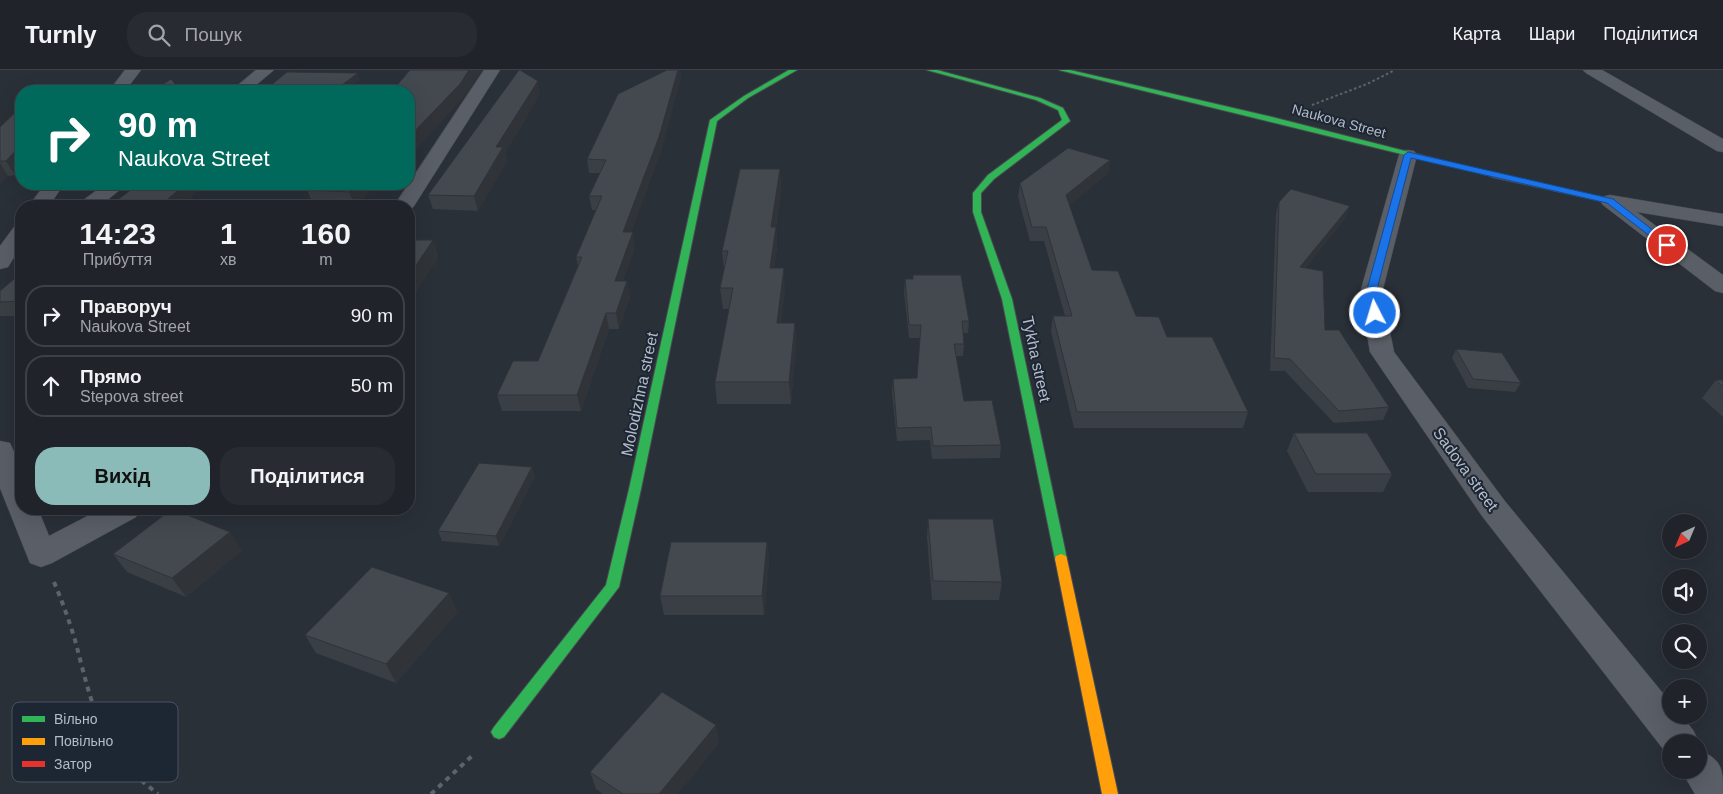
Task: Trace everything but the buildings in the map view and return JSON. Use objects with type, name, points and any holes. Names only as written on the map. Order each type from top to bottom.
[{"type":"street","points":[[122,85],[133,70]]},
{"type":"street","points":[[247,85],[266,70]]},
{"type":"street","points":[[415,189],[492,70]]},
{"type":"street","name":"Molodizhna street","points":[[499,732],[612,587],[635,489],[714,120],[746,97],[794,70]]},
{"type":"street","name":"Tykha street","points":[[930,70],[1038,99],[1061,109],[1066,121],[991,178],[977,193],[977,212],[1007,299],[1110,794]]},
{"type":"street","name":"Naukova Street","points":[[1062,70],[1276,120],[1408,155],[1610,201]]},
{"type":"street","points":[[1591,70],[1723,147]]},
{"type":"street","name":"Sadova street","points":[[1408,155],[1371,293],[1382,352],[1493,508],[1674,734]]},
{"type":"street","points":[[96,200],[109,190]]},
{"type":"street","points":[[1610,201],[1723,220]]},
{"type":"street","points":[[1610,201],[1723,286]]},
{"type":"street","points":[[0,262],[15,240]]},
{"type":"street","points":[[0,273],[15,262]]},
{"type":"street","points":[[0,450],[15,489]]},
{"type":"street","points":[[25,515],[41,556],[114,515]]},
{"type":"street","points":[[1707,779],[1718,794]]},
{"type":"path","points":[[1276,120],[1368,84],[1395,70]]},
{"type":"path","points":[[41,556],[62,599],[91,702]]},
{"type":"path","points":[[431,794],[499,732]]},
{"type":"path","points":[[141,782],[158,794]]},
{"type":"traffic: fast","points":[[499,732],[612,587],[635,489],[714,120],[746,97],[794,70]]},
{"type":"traffic: fast","points":[[930,70],[1038,99],[1061,109],[1066,121],[991,177],[977,193],[977,212],[1007,299],[1061,559]]},
{"type":"traffic: fast","points":[[1062,70],[1276,120],[1408,155],[1495,175]]},
{"type":"traffic: slow","points":[[1061,559],[1110,794]]},
{"type":"traffic: jam","points":[[1495,175],[1610,201]]},
{"type":"route","points":[[1375,313],[1371,293],[1408,155],[1610,201],[1667,245]]}]
